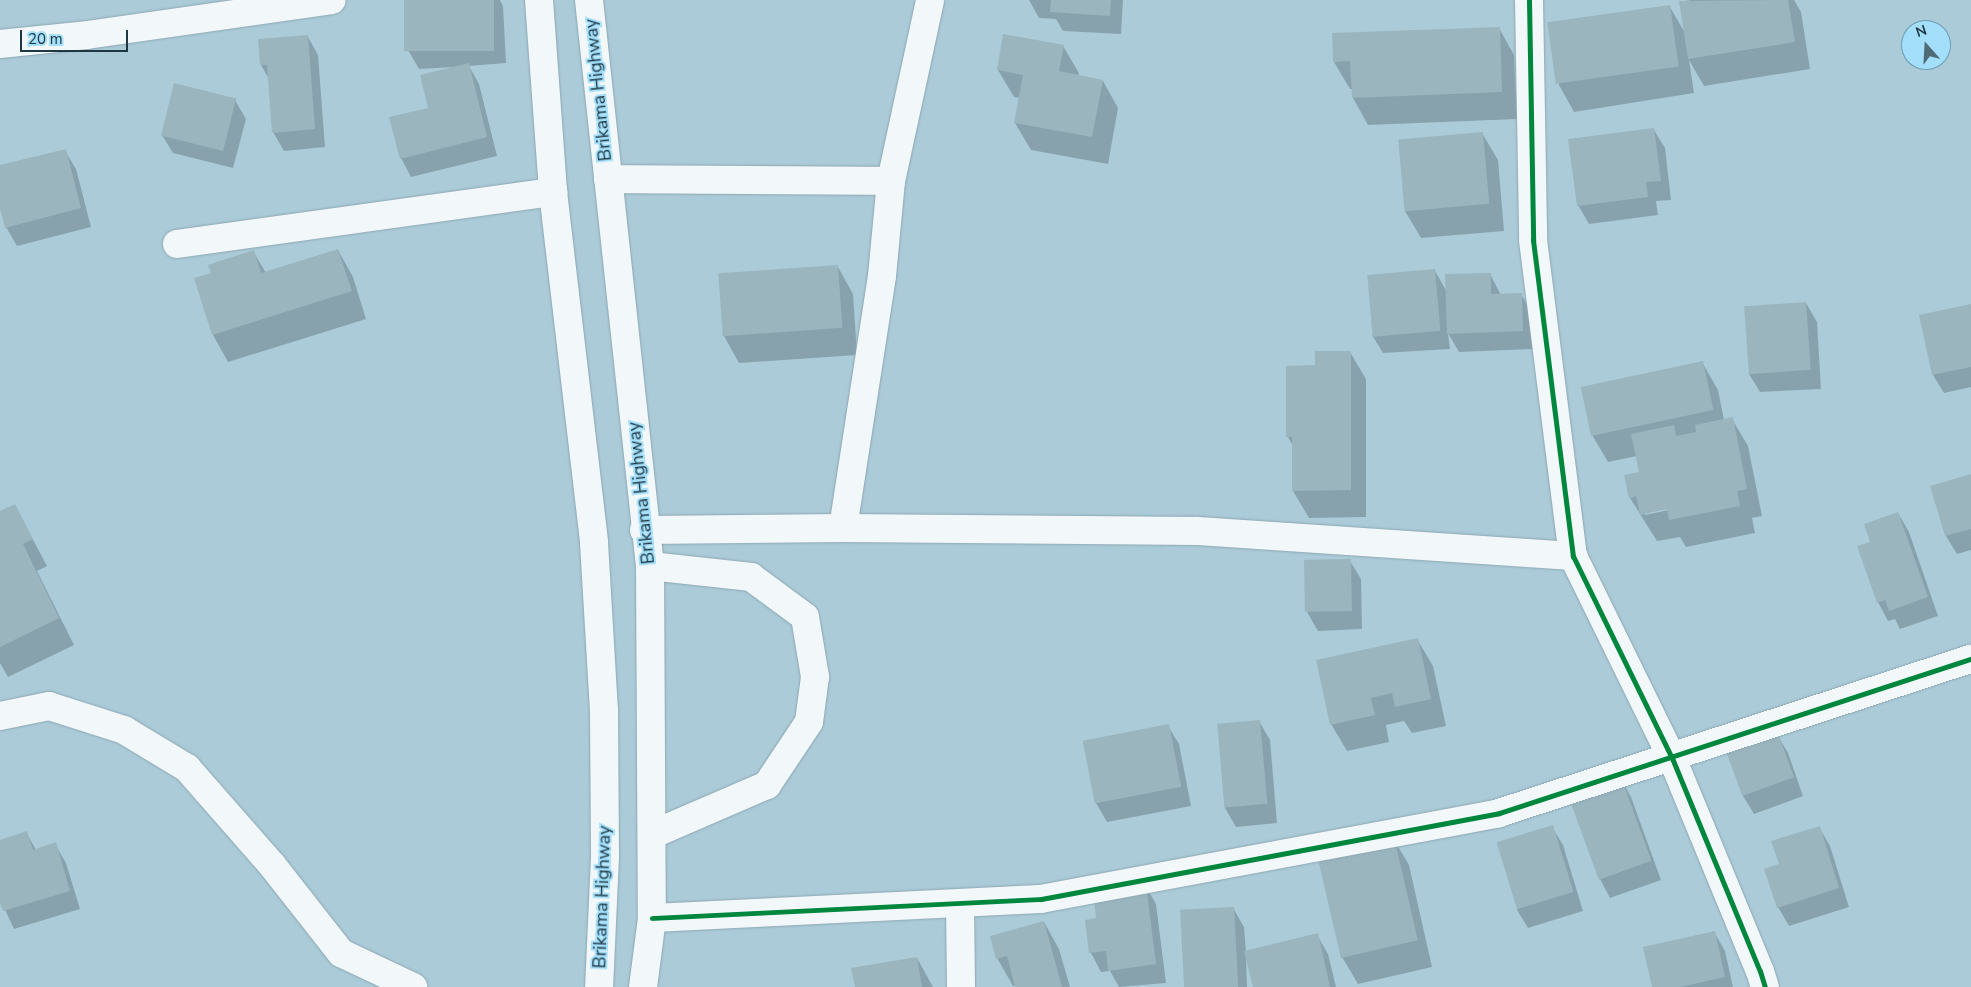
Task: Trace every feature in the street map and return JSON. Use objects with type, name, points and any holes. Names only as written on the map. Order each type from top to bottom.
[{"type":"main road","points":[[0,44],[87,35],[332,0]]},
{"type":"main road","name":"Brikama Highway","points":[[539,0],[553,192],[594,543],[604,710],[605,857],[598,987]]},
{"type":"main road","name":"Brikama Highway","points":[[589,0],[644,530],[650,566],[652,918],[643,987]]},
{"type":"main road","points":[[843,528],[882,276],[891,181],[930,0]]},
{"type":"main road","points":[[1529,0],[1533,240],[1573,556],[1672,758],[1765,987]]},
{"type":"main road","points":[[608,179],[891,181]]},
{"type":"main road","points":[[177,244],[553,192]]},
{"type":"main road","points":[[644,530],[843,528],[1197,531],[1573,556]]},
{"type":"main road","points":[[650,566],[751,577],[805,617],[816,677],[809,722],[767,785],[653,834]]},
{"type":"main road","points":[[652,918],[1041,899],[1499,813],[1971,659]]},
{"type":"main road","points":[[0,716],[49,706],[124,730],[187,768],[272,865],[341,953],[413,987]]},
{"type":"main road","points":[[960,902],[961,987]]},
{"type":"building","points":[[404,0],[494,0],[494,51],[404,51]]},
{"type":"building","points":[[1051,0],[1111,0],[1110,16],[1050,12]]},
{"type":"building","points":[[1788,0],[1795,42],[1688,59],[1679,1]]},
{"type":"building","points":[[1670,5],[1679,66],[1556,84],[1547,22]]},
{"type":"building","points":[[1500,27],[1502,92],[1352,98],[1350,61],[1333,62],[1332,33]]},
{"type":"building","points":[[1003,34],[1064,45],[1059,71],[1103,80],[1092,137],[1014,123],[1023,75],[997,70]]},
{"type":"building","points":[[308,35],[315,129],[272,133],[267,65],[260,65],[258,39]]},
{"type":"building","points":[[469,63],[487,137],[400,159],[389,117],[428,108],[420,75]]},
{"type":"building","points":[[174,83],[236,98],[223,151],[161,135]]},
{"type":"building","points":[[1654,128],[1661,181],[1646,182],[1648,197],[1577,206],[1568,139]]},
{"type":"building","points":[[1483,132],[1489,204],[1405,211],[1398,139]]},
{"type":"building","points":[[66,149],[81,208],[5,228],[0,209],[0,165]]},
{"type":"building","points":[[338,249],[352,291],[212,335],[194,278],[211,273],[208,265],[254,250],[261,273]]},
{"type":"building","points":[[838,265],[842,328],[723,336],[718,273]]},
{"type":"building","points":[[1435,269],[1440,331],[1373,337],[1367,275]]},
{"type":"building","points":[[1491,273],[1491,294],[1522,293],[1523,331],[1447,334],[1445,274]]},
{"type":"building","points":[[1806,302],[1811,370],[1749,374],[1744,306]]},
{"type":"building","points":[[1971,304],[1971,367],[1932,375],[1919,315]]},
{"type":"building","points":[[1315,351],[1351,351],[1351,490],[1292,491],[1292,437],[1286,437],[1286,366],[1315,365]]},
{"type":"building","points":[[1703,361],[1713,410],[1591,436],[1581,387]]},
{"type":"building","points":[[1733,417],[1747,489],[1737,491],[1740,506],[1669,520],[1667,509],[1640,515],[1636,496],[1629,499],[1624,475],[1639,472],[1631,434],[1674,425],[1676,436],[1696,432],[1695,425]]},
{"type":"building","points":[[1971,474],[1971,529],[1945,536],[1930,486]]},
{"type":"building","points":[[15,504],[33,539],[23,544],[59,618],[0,647],[0,511]]},
{"type":"building","points":[[1898,512],[1928,597],[1889,611],[1885,600],[1877,603],[1857,546],[1870,542],[1864,524]]},
{"type":"building","points":[[1351,559],[1352,611],[1305,612],[1304,560]]},
{"type":"building","points":[[1418,638],[1431,699],[1395,707],[1392,693],[1371,698],[1375,715],[1330,725],[1316,660]]},
{"type":"building","points":[[1260,720],[1267,804],[1224,807],[1217,724]]},
{"type":"building","points":[[1169,724],[1181,787],[1095,804],[1083,741]]},
{"type":"building","points":[[1778,733],[1794,777],[1742,796],[1726,752]]},
{"type":"building","points":[[1621,777],[1651,861],[1599,880],[1568,796]]},
{"type":"building","points":[[1553,825],[1573,892],[1517,909],[1497,842]]},
{"type":"building","points":[[1820,826],[1839,888],[1777,908],[1764,869],[1779,864],[1771,841]]},
{"type":"building","points":[[27,831],[33,850],[56,842],[70,891],[3,911],[0,903],[0,840]]},
{"type":"building","points":[[1394,837],[1418,940],[1341,958],[1317,855]]},
{"type":"building","points":[[1146,884],[1156,964],[1108,971],[1106,951],[1089,953],[1085,920],[1096,918],[1093,891]]},
{"type":"building","points":[[1234,907],[1238,987],[1184,987],[1180,910]]},
{"type":"building","points":[[1044,921],[1062,987],[1015,987],[1007,956],[996,959],[990,936]]},
{"type":"building","points":[[1715,931],[1725,977],[1680,987],[1652,987],[1643,947]]},
{"type":"building","points":[[1318,933],[1330,987],[1253,987],[1244,951]]},
{"type":"building","points":[[917,957],[922,987],[855,987],[851,968]]},
{"type":"cycle path","points":[[1529,0],[1533,240],[1573,556],[1672,758],[1765,987]]},
{"type":"cycle path","points":[[652,918],[1041,899],[1499,813],[1971,659]]}]
